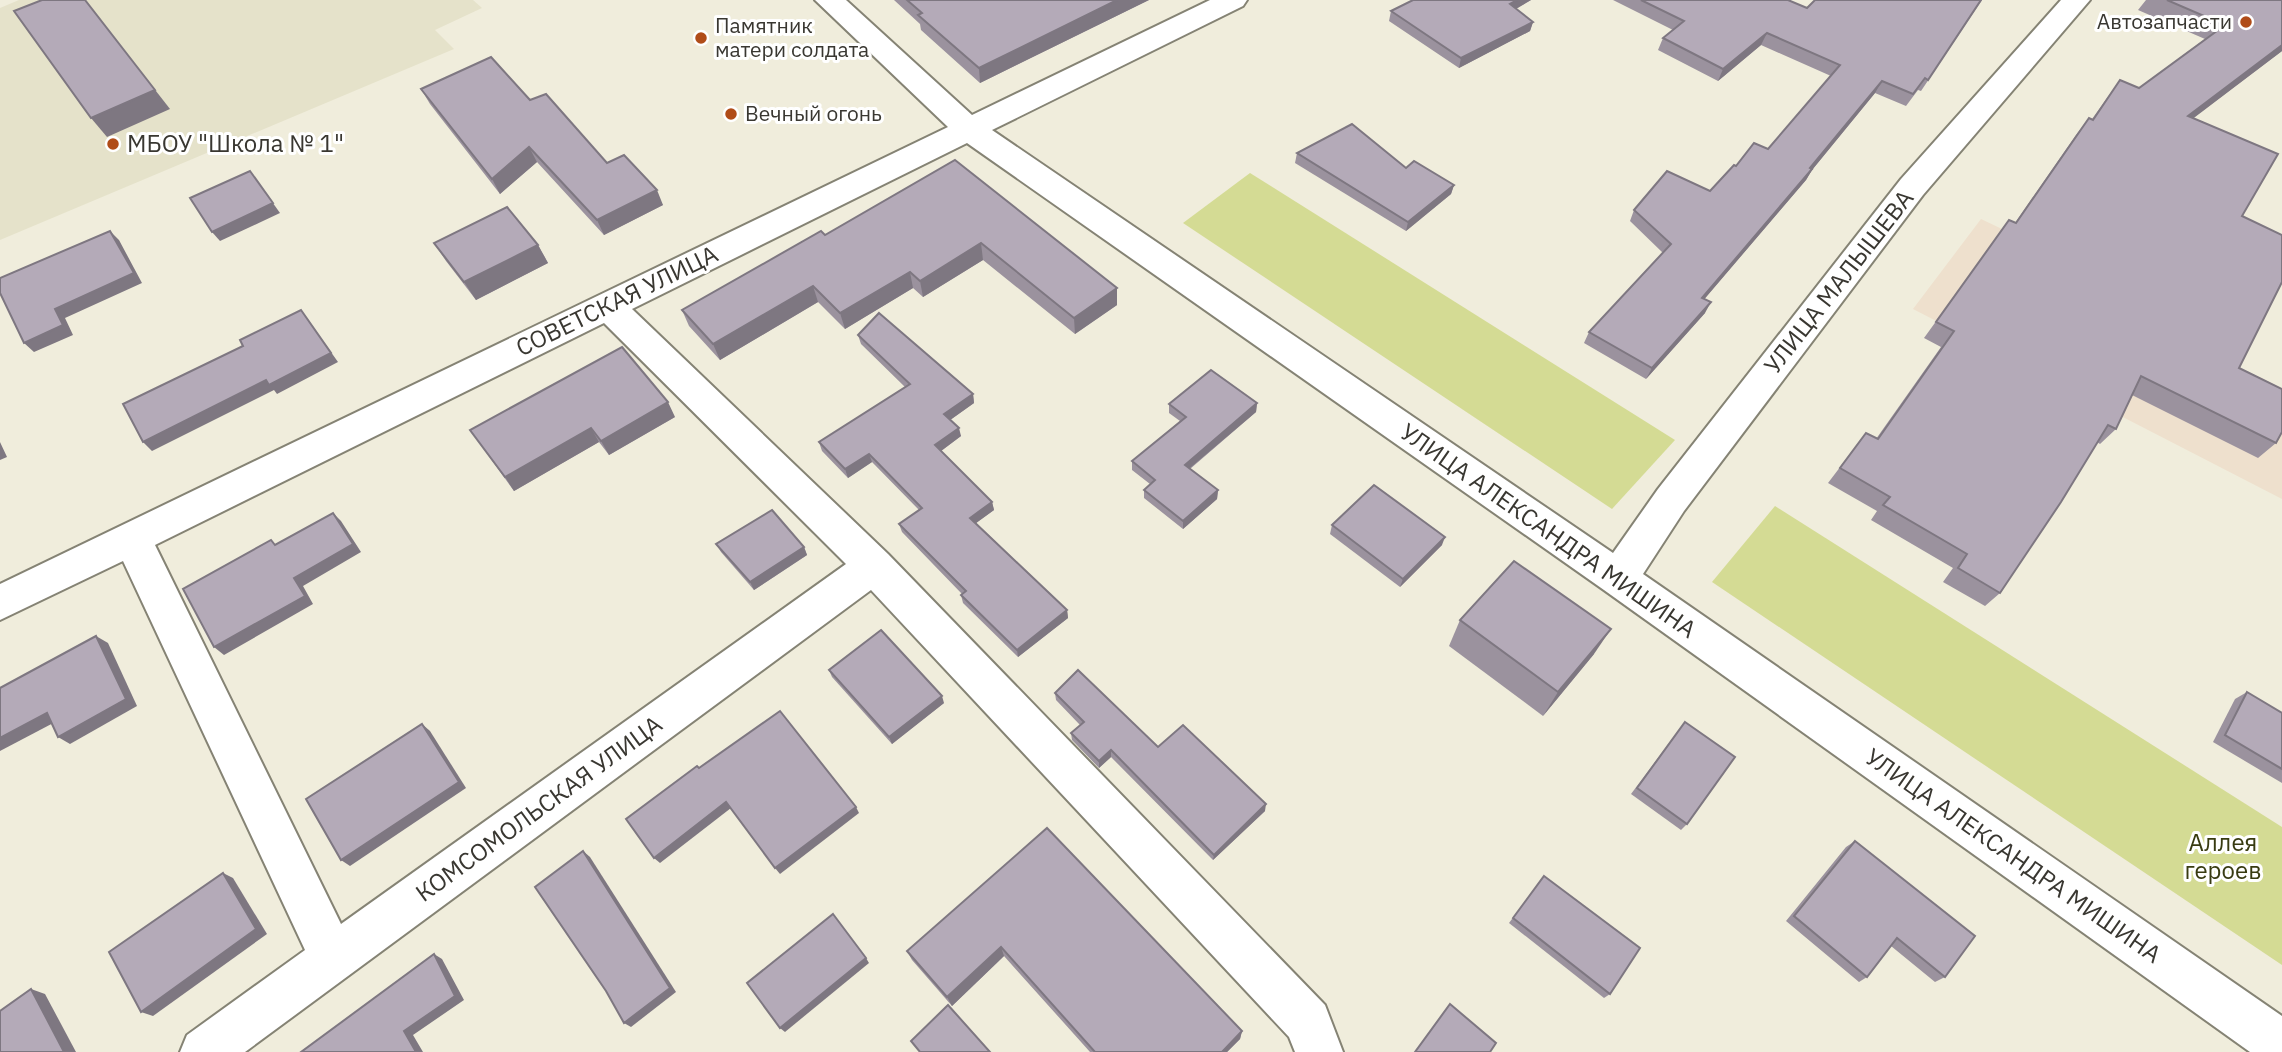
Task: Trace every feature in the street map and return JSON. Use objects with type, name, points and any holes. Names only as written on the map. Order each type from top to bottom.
[{"type":"street","name":"УЛИЦА АЛЕКСАНДРА МИШИНА","points":[[829,0],[969,130],[1618,578],[2282,1045]]},
{"type":"street","name":"СОВЕТСКАЯ УЛИЦА","points":[[0,603],[1233,0]]},
{"type":"street","name":"УЛИЦА МАЛЫШЕВА","points":[[1618,578],[1671,500],[1912,187],[2077,0]]},
{"type":"street","points":[[608,306],[874,566],[1308,1021],[1319,1052]]},
{"type":"street","points":[[132,538],[333,958]]},
{"type":"street","name":"КОМСОМОЛЬСКАЯ УЛИЦА","points":[[204,1052],[874,566]]},
{"type":"shaded area","name":"МБОУ \"Школа № 1\"","points":[[19,0],[473,0],[482,8],[435,30],[454,49],[0,240],[0,8]]},
{"type":"shaded area","points":[[1981,219],[2109,280],[2180,349],[2262,378],[2282,389],[2282,499],[1913,309]]},
{"type":"green space","points":[[1250,173],[1675,440],[1612,509],[1183,223]]},
{"type":"green space","name":"Аллея героев","points":[[1775,506],[2282,827],[2282,965],[1712,582]]},
{"type":"building","points":[[42,0],[85,0],[155,90],[91,118],[14,11]]},
{"type":"building","points":[[907,0],[1117,0],[979,68],[918,15],[922,13]]},
{"type":"building","points":[[1413,0],[1517,0],[1510,4],[1533,22],[1461,58],[1391,11]]},
{"type":"building","points":[[1641,0],[1788,0],[1807,8],[1815,0],[1981,0],[1928,80],[1925,78],[1913,94],[1882,81],[1810,168],[1812,169],[1702,298],[1711,302],[1652,368],[1589,332],[1671,244],[1634,210],[1667,171],[1710,191],[1734,165],[1736,166],[1754,143],[1768,149],[1840,65],[1767,33],[1723,69],[1663,38],[1684,21]]},
{"type":"building","points":[[2167,0],[2282,0],[2282,45],[2188,116],[2278,154],[2242,216],[2282,235],[2282,282],[2239,368],[2282,389],[2282,432],[2276,443],[2141,376],[2116,429],[2108,425],[2061,502],[2000,593],[1958,568],[1967,554],[1883,505],[1890,497],[1840,468],[1866,433],[1878,439],[1954,331],[1936,322],[2009,220],[2016,223],[2089,118],[2093,120],[2120,80],[2139,88],[2225,25]]},
{"type":"building","points":[[491,57],[530,100],[546,94],[607,163],[624,155],[657,190],[597,220],[529,147],[492,179],[421,89]]},
{"type":"building","points":[[1352,124],[1406,168],[1414,161],[1454,185],[1408,222],[1297,153]]},
{"type":"building","points":[[955,160],[1117,288],[1074,318],[981,243],[920,281],[910,272],[840,313],[813,286],[713,344],[682,310],[821,231],[825,235]]},
{"type":"building","points":[[250,171],[273,203],[212,232],[190,198]]},
{"type":"building","points":[[507,207],[538,245],[464,282],[434,243]]},
{"type":"building","points":[[110,231],[134,273],[55,309],[63,325],[24,343],[0,293],[0,278]]},
{"type":"building","points":[[301,310],[331,353],[269,385],[266,380],[143,442],[123,404],[243,346],[240,340]]},
{"type":"building","points":[[879,313],[973,394],[944,414],[959,428],[935,445],[992,502],[970,518],[1067,610],[1017,650],[961,595],[966,591],[899,524],[922,508],[869,454],[845,469],[819,442],[910,384],[858,335]]},
{"type":"building","points":[[622,347],[668,402],[601,441],[591,428],[505,477],[470,430]]},
{"type":"building","points":[[1211,370],[1257,403],[1185,465],[1218,490],[1183,521],[1144,490],[1155,480],[1132,461],[1186,417],[1169,404]]},
{"type":"building","points":[[1374,485],[1445,537],[1403,579],[1332,525]]},
{"type":"building","points":[[772,510],[804,547],[750,582],[716,544]]},
{"type":"building","points":[[333,513],[353,544],[294,578],[305,596],[214,647],[183,589],[271,540],[275,545]]},
{"type":"building","points":[[1514,561],[1611,629],[1558,692],[1460,620]]},
{"type":"building","points":[[881,630],[942,696],[889,737],[829,670]]},
{"type":"building","points":[[96,636],[126,699],[58,737],[47,713],[0,738],[0,688]]},
{"type":"building","points":[[1078,670],[1158,747],[1183,725],[1266,804],[1214,855],[1111,750],[1099,761],[1071,733],[1084,722],[1055,693]]},
{"type":"building","points":[[2247,692],[2282,713],[2282,769],[2225,735]]},
{"type":"building","points":[[780,711],[856,807],[775,868],[726,802],[654,858],[626,819],[697,766],[699,768]]},
{"type":"building","points":[[1685,722],[1735,757],[1687,824],[1637,788]]},
{"type":"building","points":[[422,724],[459,782],[341,860],[306,799]]},
{"type":"building","points":[[1047,828],[1242,1031],[1222,1052],[1095,1052],[1001,947],[947,997],[907,951]]},
{"type":"building","points":[[1855,841],[1975,936],[1945,977],[1897,938],[1867,977],[1794,916]]},
{"type":"building","points":[[583,851],[670,988],[624,1023],[606,991],[535,887]]},
{"type":"building","points":[[223,873],[256,929],[141,1012],[109,952]]},
{"type":"building","points":[[1544,876],[1640,948],[1610,994],[1513,918]]},
{"type":"building","points":[[833,914],[866,958],[780,1028],[747,983]]},
{"type":"building","points":[[434,954],[455,996],[404,1031],[416,1052],[301,1052]]},
{"type":"building","points":[[31,989],[64,1052],[0,1052],[0,1011]]},
{"type":"building","points":[[1450,1004],[1496,1043],[1490,1052],[1415,1052]]},
{"type":"building","points":[[948,1005],[990,1052],[920,1052],[911,1041]]},
{"type":"place","name":"Автозапчасти","points":[[2246,22]]},
{"type":"place","name":"Памятник матери солдата","points":[[701,38]]},
{"type":"place","name":"Вечный огонь","points":[[731,114]]},
{"type":"place","name":"МБОУ \"Школа № 1\"","points":[[113,144]]}]
